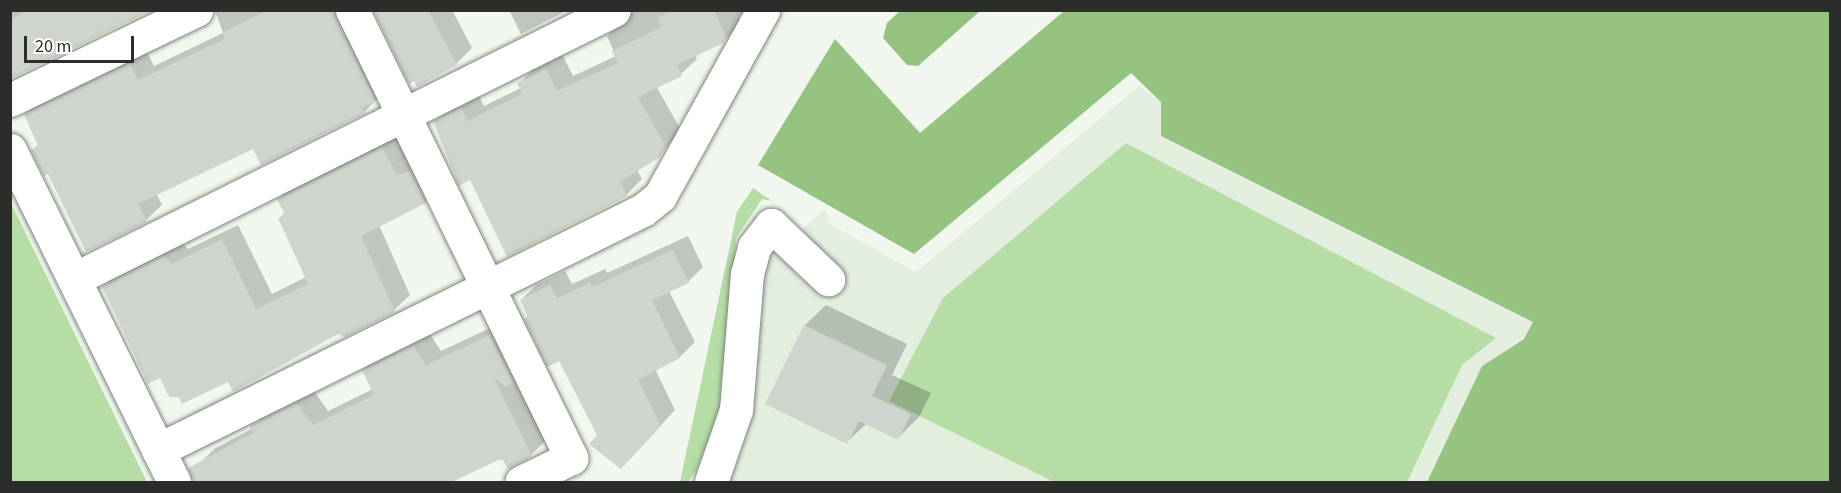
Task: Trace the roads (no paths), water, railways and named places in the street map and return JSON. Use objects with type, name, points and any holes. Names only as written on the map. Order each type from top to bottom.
[{"type":"street","points":[[10,100],[196,10]]},
{"type":"street","points":[[352,10],[571,458],[564,473],[522,483]]},
{"type":"street","points":[[74,279],[614,10]]},
{"type":"street","points":[[158,450],[643,210],[660,196],[763,10]]},
{"type":"street","points":[[10,150],[174,483]]},
{"type":"street","points":[[711,483],[736,410],[747,274],[754,248],[771,225],[828,279]]}]
